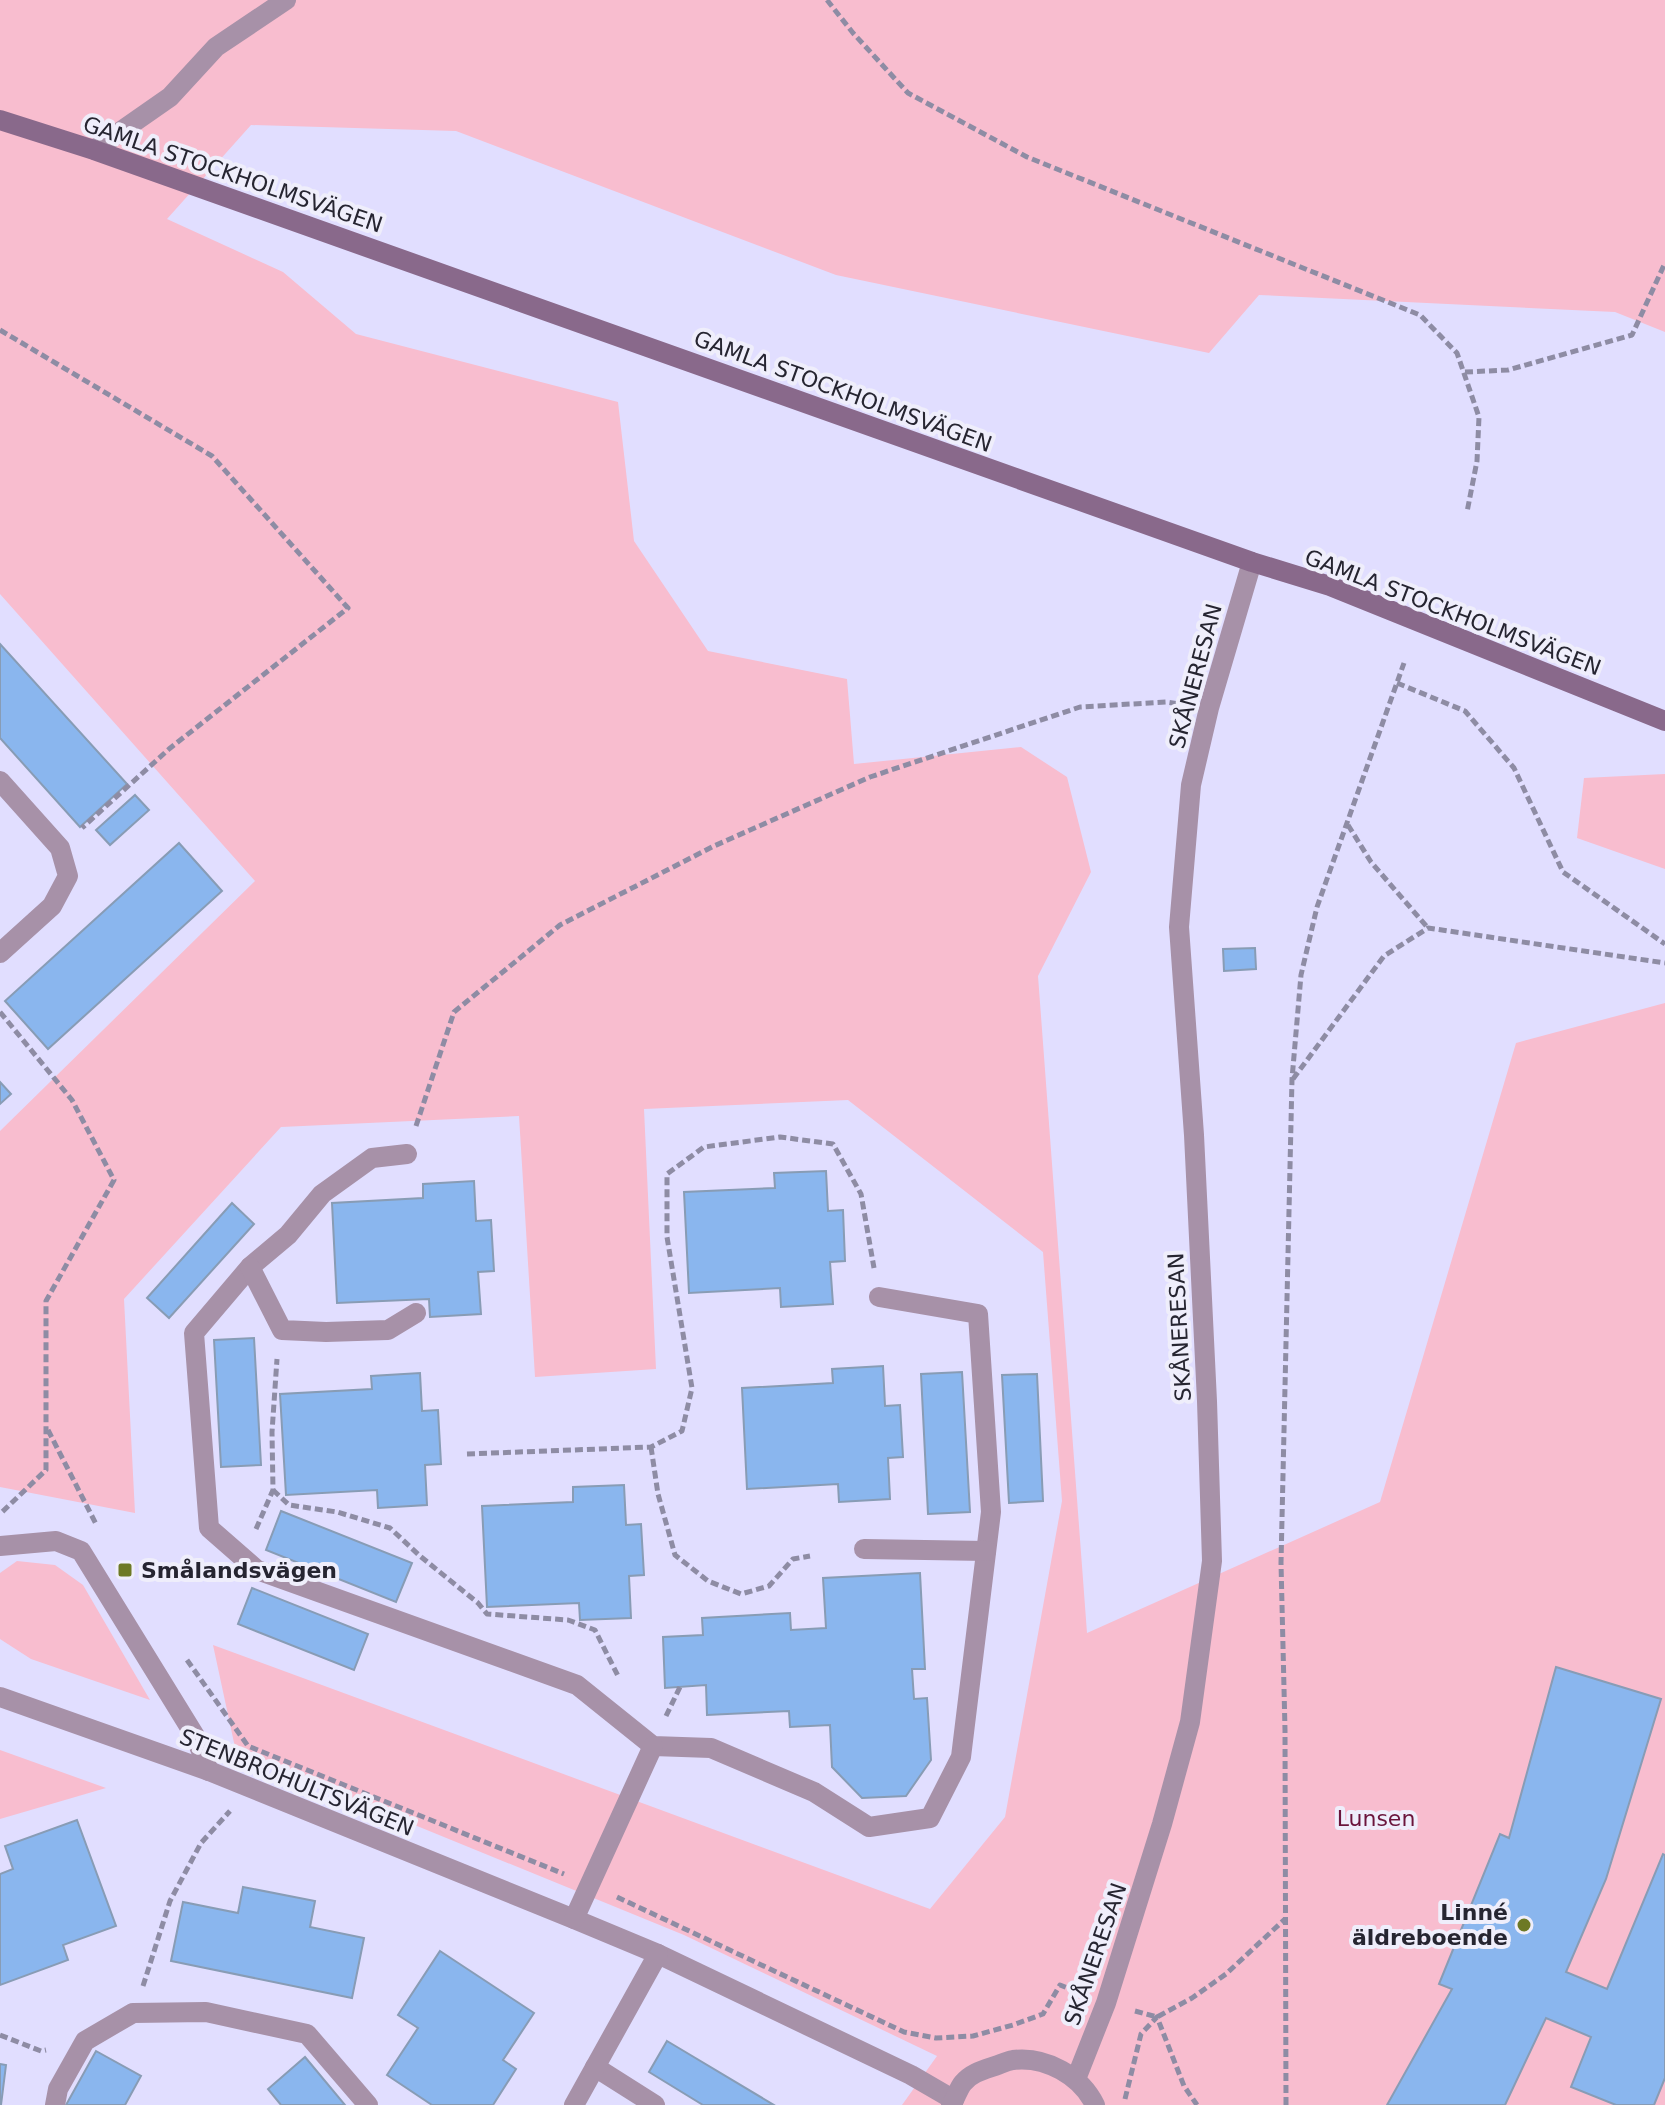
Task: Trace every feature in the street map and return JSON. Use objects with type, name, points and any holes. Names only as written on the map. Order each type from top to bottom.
[{"type":"main road","name":"GAMLA STOCKHOLMSVÄGEN","points":[[0,120],[94,150],[1252,562],[1330,586],[1665,721]]},
{"type":"street","points":[[94,150],[170,97],[216,47],[286,0]]},
{"type":"street","name":"SKÅNERESAN","points":[[1076,2079],[1106,2003],[1190,1722],[1212,1561],[1194,1135],[1179,927],[1191,785],[1209,708],[1252,562]]},
{"type":"street","points":[[0,781],[60,848],[68,876],[52,906],[0,953]]},
{"type":"street","points":[[407,1154],[372,1158],[322,1194],[288,1235],[250,1267],[194,1333],[209,1528],[257,1570],[577,1685],[653,1746],[711,1748],[814,1792],[869,1827],[930,1818],[961,1757],[991,1512],[978,1314],[879,1297]]},
{"type":"street","points":[[250,1267],[282,1330],[388,1330],[416,1313]]},
{"type":"street","points":[[0,1546],[56,1541],[81,1551],[195,1736],[209,1771]]},
{"type":"street","points":[[864,1549],[986,1551]]},
{"type":"street","name":"STENBROHULTSVÄGEN","points":[[0,1697],[209,1771],[658,1954],[911,2075],[953,2102],[962,2084],[977,2072],[1013,2060],[1036,2061],[1057,2068],[1076,2079],[1095,2105]]},
{"type":"street","points":[[574,1919],[653,1746]]},
{"type":"street","points":[[574,2105],[658,1954]]},
{"type":"street","points":[[55,2105],[58,2089],[85,2041],[133,2013],[206,2012],[307,2034],[368,2105]]},
{"type":"street","points":[[595,2067],[655,2105]]},
{"type":"path","points":[[827,0],[908,93],[1027,157],[1420,315],[1457,353],[1479,417],[1477,461],[1467,512]]},
{"type":"path","points":[[1465,372],[1508,370],[1632,335],[1665,263]]},
{"type":"path","points":[[0,330],[212,456],[348,608],[169,749],[60,848]]},
{"type":"path","points":[[1286,2105],[1285,1730],[1281,1563],[1292,1079],[1301,975],[1317,907],[1404,663]]},
{"type":"path","points":[[1397,683],[1465,711],[1514,768],[1563,872],[1665,944]]},
{"type":"path","points":[[407,1154],[454,1012],[560,925],[714,846],[870,777],[1080,707],[1166,702],[1209,708]]},
{"type":"path","points":[[1348,825],[1371,862],[1428,928],[1665,963]]},
{"type":"path","points":[[1292,1079],[1384,956],[1428,928]]},
{"type":"path","points":[[0,1012],[72,1100],[114,1180],[46,1301],[46,1470],[0,1514]]},
{"type":"path","points":[[467,1454],[651,1447],[682,1431],[692,1388],[667,1237],[667,1174],[704,1147],[780,1137],[833,1144],[861,1194],[879,1297]]},
{"type":"path","points":[[244,1558],[273,1490],[274,1380],[282,1330]]},
{"type":"path","points":[[46,1427],[100,1532]]},
{"type":"path","points":[[651,1447],[658,1494],[675,1555],[708,1581],[741,1594],[769,1586],[793,1559],[810,1556]]},
{"type":"path","points":[[273,1490],[289,1505],[337,1512],[390,1528],[487,1614],[568,1620],[595,1630],[623,1686]]},
{"type":"path","points":[[133,2013],[170,1901],[201,1843],[251,1788]]},
{"type":"path","points":[[1126,2105],[1125,2097],[1141,2034],[1157,2017],[1226,1974],[1286,1918]]},
{"type":"path","points":[[1106,2003],[1157,2017]]},
{"type":"path","points":[[1157,2017],[1184,2086],[1197,2105]]},
{"type":"path","points":[[0,2035],[41,2051],[85,2041]]},
{"type":"green space","name":"Lunsen","points":[[0,0],[1665,0],[1665,332],[1615,312],[1259,295],[1209,353],[836,275],[456,131],[251,125],[167,219],[283,272],[356,334],[618,402],[634,541],[708,651],[847,679],[854,764],[1021,747],[1067,777],[1091,872],[1038,976],[1087,1633],[1380,1502],[1516,1043],[1665,1003],[1665,2105],[902,2105],[937,2056],[684,1935],[236,1752],[213,1645],[930,1909],[1005,1817],[1062,1501],[1043,1252],[848,1100],[644,1109],[656,1369],[535,1377],[519,1116],[281,1127],[124,1299],[135,1513],[0,1487],[0,1131],[255,881],[0,594]]},
{"type":"green space","points":[[1665,774],[1665,869],[1577,838],[1584,778]]},
{"type":"green space","points":[[17,1561],[55,1565],[83,1585],[150,1700],[31,1659],[0,1639],[0,1573]]},
{"type":"green space","points":[[0,1750],[106,1788],[0,1819]]},
{"type":"building","points":[[0,644],[127,784],[80,827],[0,738]]},
{"type":"building","points":[[135,795],[149,810],[110,845],[96,830]]},
{"type":"building","points":[[179,843],[222,891],[48,1049],[5,1001]]},
{"type":"building","points":[[1255,948],[1256,969],[1224,971],[1223,949]]},
{"type":"building","points":[[0,1082],[11,1094],[0,1104]]},
{"type":"building","points":[[826,1171],[828,1211],[843,1210],[845,1261],[830,1262],[833,1304],[781,1307],[780,1288],[689,1293],[684,1192],[775,1188],[774,1173]]},
{"type":"building","points":[[474,1181],[476,1221],[491,1220],[494,1271],[478,1272],[481,1314],[430,1317],[429,1299],[337,1303],[332,1203],[423,1198],[423,1184]]},
{"type":"building","points":[[232,1203],[254,1224],[169,1318],[147,1298]]},
{"type":"building","points":[[254,1338],[261,1465],[221,1467],[214,1340]]},
{"type":"building","points":[[883,1366],[885,1406],[900,1405],[903,1457],[888,1458],[890,1499],[839,1502],[838,1484],[747,1489],[742,1388],[833,1383],[832,1369]]},
{"type":"building","points":[[962,1372],[970,1512],[928,1514],[921,1374]]},
{"type":"building","points":[[420,1373],[422,1411],[438,1410],[441,1464],[425,1465],[427,1505],[378,1508],[377,1490],[286,1495],[280,1394],[372,1389],[371,1376]]},
{"type":"building","points":[[1037,1374],[1043,1501],[1009,1503],[1002,1375]]},
{"type":"building","points":[[624,1485],[626,1525],[641,1524],[644,1575],[629,1576],[631,1618],[580,1620],[579,1603],[487,1607],[482,1506],[573,1502],[573,1487]]},
{"type":"building","points":[[281,1511],[412,1563],[396,1602],[266,1550]]},
{"type":"building","points":[[920,1573],[925,1669],[912,1669],[914,1699],[927,1698],[931,1760],[906,1796],[862,1798],[832,1767],[830,1725],[790,1727],[789,1711],[707,1715],[706,1685],[665,1688],[663,1637],[703,1635],[702,1618],[790,1613],[791,1630],[826,1628],[823,1578]]},
{"type":"building","points":[[252,1588],[368,1634],[354,1670],[238,1624]]},
{"type":"building","name":"Linné äldreboende","points":[[1556,1667],[1661,1699],[1606,1879],[1566,1972],[1607,1989],[1665,1855],[1665,2078],[1654,2105],[1616,2105],[1571,2087],[1591,2037],[1546,2018],[1505,2105],[1387,2105],[1452,1989],[1439,1984],[1500,1834],[1509,1838]]},
{"type":"building","points":[[77,1820],[116,1926],[63,1945],[68,1960],[0,1985],[0,1874],[13,1869],[5,1846]]},
{"type":"building","points":[[243,1887],[315,1901],[310,1927],[364,1938],[352,1998],[171,1961],[183,1902],[238,1913]]},
{"type":"building","points":[[440,1951],[534,2013],[503,2060],[516,2069],[493,2105],[432,2105],[387,2075],[418,2028],[398,2015]]},
{"type":"building","points":[[667,2041],[774,2105],[703,2105],[649,2072]]},
{"type":"building","points":[[96,2051],[141,2076],[125,2105],[66,2105]]},
{"type":"building","points":[[305,2057],[345,2105],[281,2105],[268,2089]]},
{"type":"building","points":[[0,2064],[6,2065],[1,2105],[0,2105]]},
{"type":"place","name":"Smålandsvägen","points":[[125,1570]]},
{"type":"place","name":"Linné äldreboende","points":[[1524,1925]]}]
